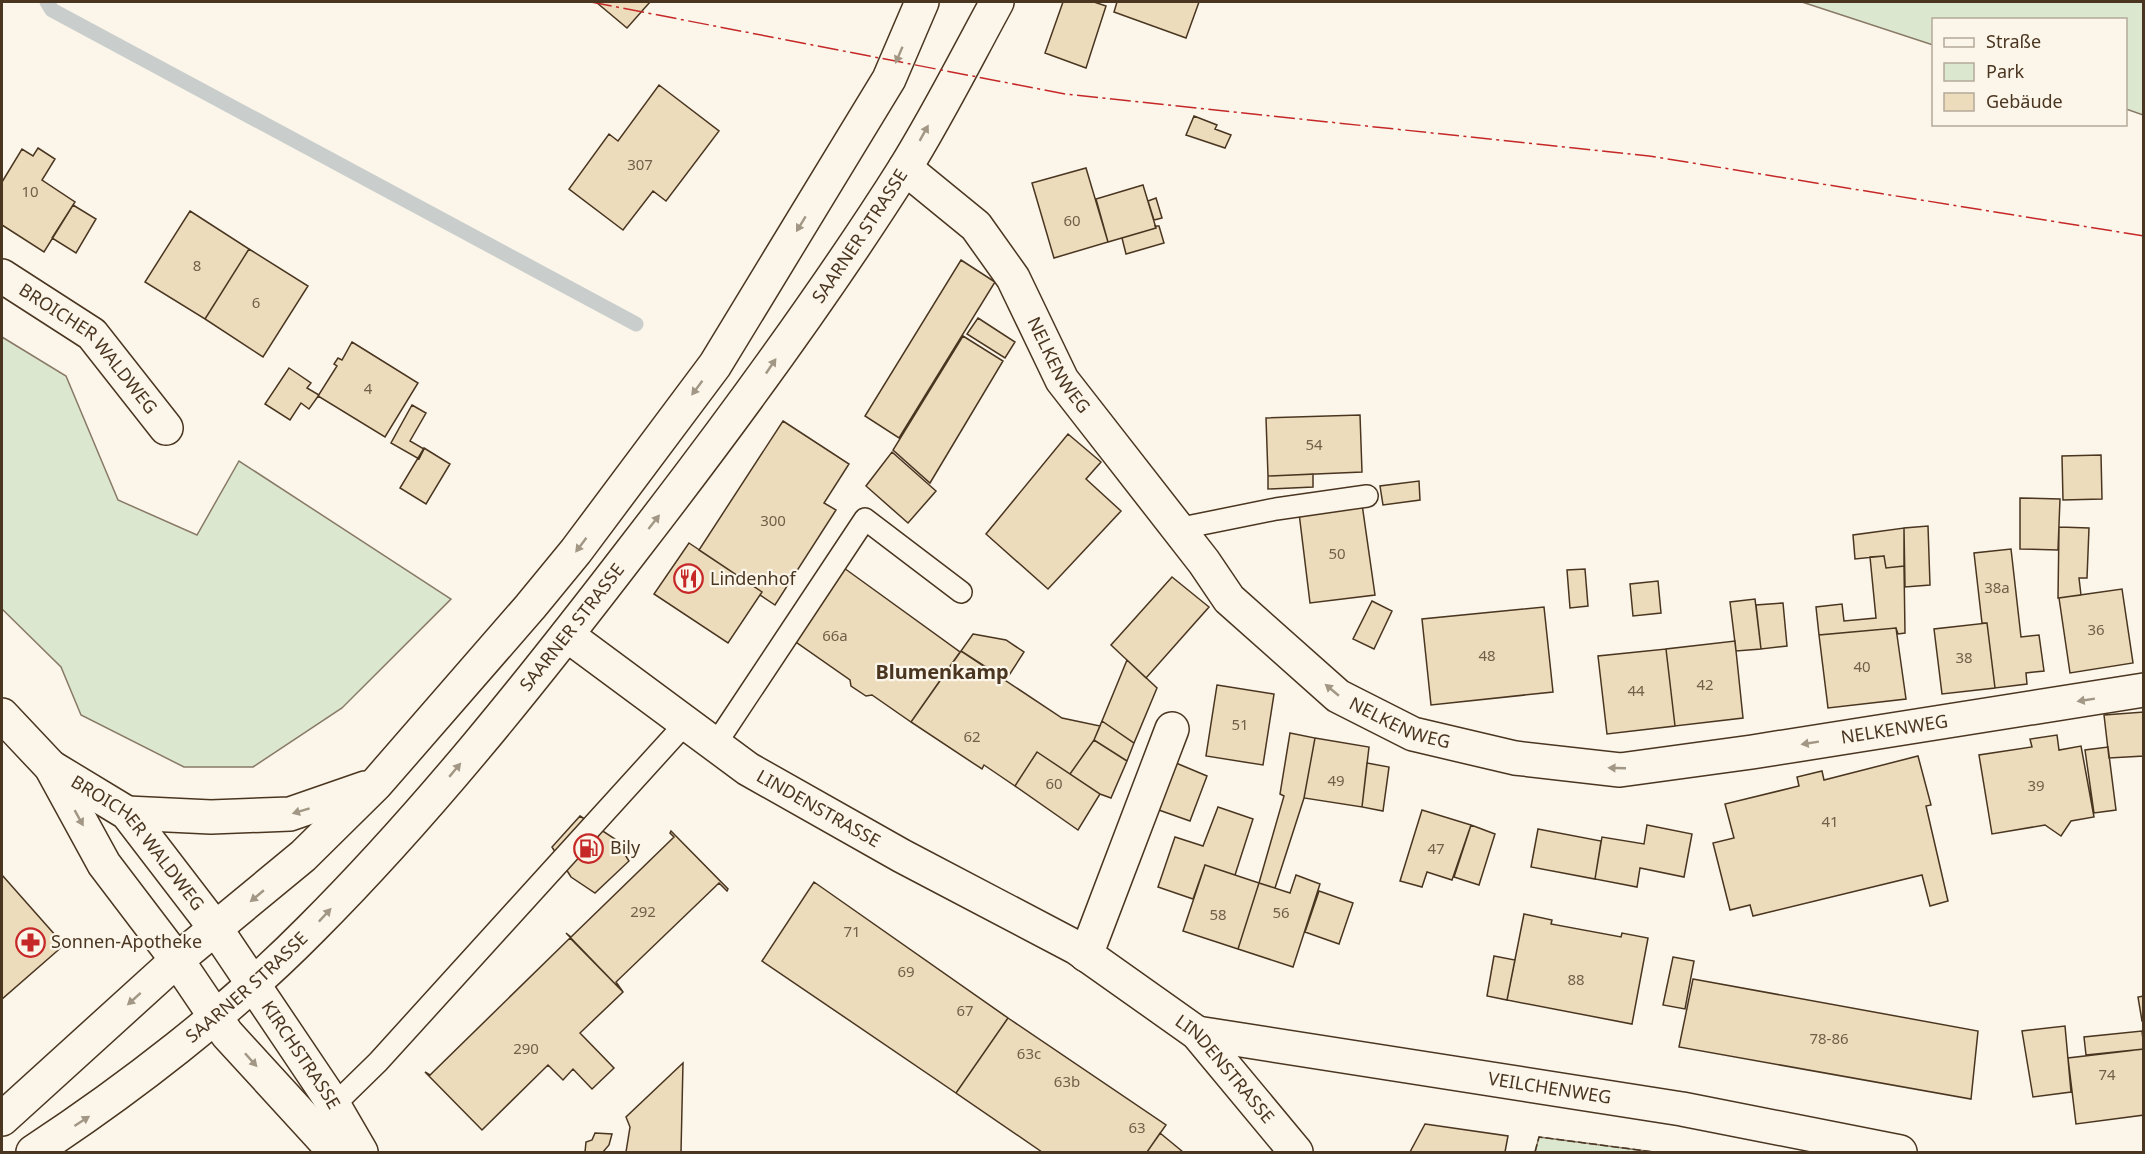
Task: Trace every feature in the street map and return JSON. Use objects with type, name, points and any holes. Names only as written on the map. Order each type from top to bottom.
[{"type":"street","points":[[2,1119],[177,960],[295,862],[375,784],[576,551],[715,365],[889,79],[922,2]]},
{"type":"street","name":"SAARNER STRASSE","points":[[33,1152],[104,1106],[253,985],[312,928],[414,818],[567,635],[746,403],[905,168],[997,2]]},
{"type":"street","name":"NELKENWEG","points":[[905,168],[976,226],[1013,278],[1062,380],[1229,599],[1338,696],[1413,734],[1515,758],[1620,770],[1752,752],[2144,690]]},
{"type":"street","name":"BROICHER WALDWEG","points":[[2,276],[92,334],[166,428]]},
{"type":"street","name":"LINDENSTRASSE","points":[[567,635],[748,769],[1086,955],[1197,1033],[1296,1152]]},
{"type":"street","name":"BROICHER WALDWEG","points":[[2,715],[51,767],[104,864],[177,960]]},
{"type":"street","points":[[1086,955],[1172,729]]},
{"type":"street","name":"BROICHER WALDWEG","points":[[51,767],[127,813],[216,929]]},
{"type":"street","points":[[127,813],[211,817],[290,814],[375,784]]},
{"type":"street","name":"KIRCHSTRASSE","points":[[216,929],[334,1105],[361,1152]]},
{"type":"street","name":"KIRCHSTRASSE","points":[[177,960],[227,1034],[335,1152]]},
{"type":"street","name":"VEILCHENWEG","points":[[1197,1033],[1682,1108],[1900,1152]]},
{"type":"lane","points":[[1177,529],[1276,509],[1367,496]]},
{"type":"lane","points":[[715,745],[865,519],[961,592]]},
{"type":"lane","points":[[334,1105],[378,1062],[686,724]]},
{"type":"green space","points":[[1802,2],[2143,2],[2143,115],[2127,109],[2127,18],[1932,18],[1932,45]]},
{"type":"green space","points":[[2,337],[66,376],[118,500],[197,535],[239,461],[451,599],[342,708],[253,767],[184,767],[81,715],[61,667],[2,609]]},
{"type":"green space","points":[[1539,1137],[1654,1152],[1535,1152]]},
{"type":"building","points":[[596,2],[650,2],[627,28]]},
{"type":"building","points":[[1063,2],[1094,2],[1106,6],[1086,68],[1045,53]]},
{"type":"building","points":[[1117,2],[1199,2],[1186,38],[1114,12]]},
{"type":"building","points":[[659,85],[719,131],[666,201],[653,191],[623,230],[569,189],[609,134],[618,141]]},
{"type":"building","points":[[1194,116],[1217,125],[1215,129],[1231,135],[1225,148],[1186,135]]},
{"type":"building","points":[[38,148],[55,159],[42,180],[75,202],[44,252],[2,225],[2,182],[22,149],[33,156]]},
{"type":"building","points":[[1086,168],[1108,242],[1054,258],[1032,183]]},
{"type":"building","points":[[1143,185],[1156,228],[1108,242],[1096,199]]},
{"type":"building","points":[[1156,198],[1162,218],[1154,220],[1148,201]]},
{"type":"building","points":[[73,205],[96,219],[76,253],[52,238]]},
{"type":"building","points":[[190,211],[249,249],[205,319],[145,282]]},
{"type":"building","points":[[1155,226],[1159,226],[1164,243],[1126,254],[1122,238],[1156,228]]},
{"type":"building","points":[[249,249],[308,286],[263,357],[205,319]]},
{"type":"building","points":[[961,260],[995,282],[899,438],[865,416]]},
{"type":"building","points":[[978,318],[1015,342],[1005,358],[967,334]]},
{"type":"building","points":[[963,336],[1003,361],[930,483],[893,450]]},
{"type":"building","points":[[352,342],[418,383],[385,437],[318,396],[337,366],[334,364],[338,358],[342,360]]},
{"type":"building","points":[[289,368],[311,383],[307,388],[319,395],[309,409],[301,403],[290,420],[265,404]]},
{"type":"building","points":[[412,405],[426,413],[410,441],[424,449],[419,459],[391,443]]},
{"type":"building","points":[[1360,415],[1362,472],[1268,476],[1266,418]]},
{"type":"building","points":[[783,421],[849,464],[824,503],[836,510],[775,605],[760,595],[762,592],[699,550]]},
{"type":"building","points":[[1068,434],[1101,462],[1086,479],[1121,511],[1048,589],[986,534]]},
{"type":"building","points":[[424,448],[450,464],[426,504],[400,488]]},
{"type":"building","points":[[892,452],[936,491],[908,523],[866,486]]},
{"type":"building","points":[[2101,455],[2102,499],[2063,500],[2062,456]]},
{"type":"building","points":[[1313,474],[1313,487],[1268,489],[1268,476]]},
{"type":"building","points":[[1419,481],[1420,500],[1383,505],[1380,486]]},
{"type":"building","points":[[2020,498],[2060,499],[2058,550],[2020,549]]},
{"type":"building","points":[[1362,504],[1375,595],[1310,603],[1299,513]]},
{"type":"building","points":[[1928,526],[1930,585],[1905,587],[1904,528]]},
{"type":"building","points":[[2059,527],[2089,528],[2087,578],[2079,578],[2081,595],[2058,598]]},
{"type":"building","points":[[1904,528],[1904,566],[1886,568],[1884,556],[1855,559],[1853,535]]},
{"type":"building","points":[[689,543],[762,592],[728,643],[654,594]]},
{"type":"building","points":[[2011,549],[2021,637],[2039,635],[2044,671],[2026,673],[2027,684],[1995,688],[1987,623],[1982,623],[1974,553]]},
{"type":"building","points":[[1884,556],[1886,568],[1904,566],[1905,633],[1898,634],[1896,628],[1819,635],[1816,607],[1842,604],[1844,621],[1876,618],[1870,557]]},
{"type":"building","points":[[844,568],[960,652],[911,722],[872,695],[866,696],[851,686],[850,680],[793,640]]},
{"type":"building","points":[[1585,569],[1588,606],[1570,608],[1567,570]]},
{"type":"building","points":[[1172,577],[1209,607],[1146,678],[1111,645]]},
{"type":"building","points":[[1658,581],[1661,613],[1633,616],[1630,584]]},
{"type":"building","points":[[2122,589],[2133,663],[2070,673],[2059,598]]},
{"type":"building","points":[[1755,599],[1761,649],[1736,651],[1730,602]]},
{"type":"building","points":[[1372,601],[1392,611],[1374,649],[1353,639]]},
{"type":"building","points":[[1783,603],[1787,646],[1761,649],[1756,605]]},
{"type":"building","points":[[1544,607],[1553,692],[1431,705],[1422,619]]},
{"type":"building","points":[[1987,623],[1995,688],[1942,694],[1934,629]]},
{"type":"building","points":[[1896,628],[1906,699],[1828,708],[1819,635]]},
{"type":"building","points":[[973,634],[1006,640],[1024,652],[1006,680],[961,651]]},
{"type":"building","points":[[1735,641],[1743,718],[1675,726],[1666,649]]},
{"type":"building","points":[[1666,649],[1675,726],[1607,734],[1598,656]]},
{"type":"building","points":[[961,651],[1062,718],[1100,726],[1094,740],[1070,774],[1037,752],[1015,786],[984,765],[982,769],[911,722]]},
{"type":"building","points":[[1127,660],[1157,688],[1134,743],[1102,721]]},
{"type":"building","points":[[1217,685],[1274,694],[1263,765],[1206,756]]},
{"type":"building","points":[[2144,712],[2144,756],[2109,758],[2104,715]]},
{"type":"building","points":[[1102,721],[1134,743],[1127,761],[1094,740]]},
{"type":"building","points":[[1290,733],[1315,738],[1304,798],[1275,888],[1259,883],[1284,796],[1280,794]]},
{"type":"building","points":[[2057,735],[2059,750],[2081,746],[2094,817],[2071,821],[2061,836],[2045,825],[1992,834],[1979,755],[2032,747],[2030,739]]},
{"type":"building","points":[[1315,738],[1369,747],[1362,807],[1304,798]]},
{"type":"building","points":[[1094,740],[1127,761],[1111,798],[1100,794],[1070,774]]},
{"type":"building","points":[[2108,747],[2116,810],[2094,813],[2085,750]]},
{"type":"building","points":[[1037,752],[1100,794],[1078,830],[1015,786]]},
{"type":"building","points":[[1918,756],[1931,805],[1926,806],[1948,901],[1930,906],[1922,875],[1753,916],[1750,905],[1730,910],[1713,843],[1734,838],[1725,804],[1799,786],[1797,777],[1822,771],[1824,780]]},
{"type":"building","points":[[1176,763],[1207,776],[1190,821],[1156,809]]},
{"type":"building","points":[[1367,763],[1389,767],[1383,811],[1362,807]]},
{"type":"building","points":[[1218,807],[1253,819],[1235,875],[1205,865],[1193,899],[1158,887],[1175,837],[1203,846]]},
{"type":"building","points":[[1422,810],[1471,825],[1452,880],[1427,872],[1422,887],[1400,881]]},
{"type":"building","points":[[580,816],[615,839],[629,861],[595,893],[571,877],[552,847]]},
{"type":"building","points":[[1471,825],[1495,834],[1479,885],[1454,877]]},
{"type":"building","points":[[1647,825],[1692,834],[1684,877],[1640,868],[1637,887],[1595,879],[1602,837],[1644,844]]},
{"type":"building","points":[[1538,829],[1601,841],[1595,879],[1531,867]]},
{"type":"building","points":[[671,831],[728,889],[727,891],[719,883],[616,982],[623,992],[566,933],[571,937],[674,837]]},
{"type":"building","points":[[1205,865],[1259,883],[1238,949],[1183,931]]},
{"type":"building","points":[[2,875],[64,945],[2,999]]},
{"type":"building","points":[[1296,875],[1320,884],[1293,967],[1238,949],[1259,883],[1290,893]]},
{"type":"building","points":[[814,882],[1008,1018],[956,1093],[762,961]]},
{"type":"building","points":[[1319,891],[1353,903],[1339,944],[1305,932]]},
{"type":"building","points":[[1524,914],[1552,920],[1551,924],[1621,937],[1622,933],[1648,938],[1632,1024],[1507,1000]]},
{"type":"building","points":[[570,938],[623,992],[580,1033],[614,1068],[592,1089],[573,1069],[563,1080],[548,1065],[482,1130],[425,1072],[430,1075]]},
{"type":"building","points":[[1494,956],[1515,960],[1507,1000],[1487,996]]},
{"type":"building","points":[[1673,957],[1694,961],[1685,1009],[1663,1005]]},
{"type":"building","points":[[1693,979],[1978,1031],[1971,1099],[1679,1047]]},
{"type":"building","points":[[2144,996],[2144,1021],[2142,1021],[2138,997]]},
{"type":"building","points":[[1008,1018],[1166,1125],[1147,1152],[1042,1152],[956,1093]]},
{"type":"building","points":[[2065,1026],[2071,1092],[2033,1097],[2022,1031]]},
{"type":"building","points":[[2142,1031],[2144,1049],[2086,1055],[2084,1037]]},
{"type":"building","points":[[2144,1049],[2144,1115],[2076,1124],[2068,1058]]},
{"type":"building","points":[[683,1063],[681,1152],[626,1152],[630,1127],[626,1117]]},
{"type":"building","points":[[1425,1124],[1508,1136],[1505,1152],[1410,1152]]},
{"type":"building","points":[[595,1133],[612,1134],[609,1145],[603,1152],[585,1152],[586,1142],[592,1140]]},
{"type":"building","points":[[1160,1133],[1183,1152],[1147,1152]]},
{"type":"waterway","points":[[47,2],[52,10],[636,324]]},
{"type":"fence","points":[[1535,1152],[1539,1137],[1654,1152]]},
{"type":"power","points":[[591,2],[1065,94],[1649,156],[2144,236]]},
{"type":"place","name":"Lindenhof","points":[[689,579]]},
{"type":"place","name":"Bily","points":[[589,848]]},
{"type":"place","name":"Sonnen-Apotheke","points":[[30,942]]},
{"type":"district","name":"Blumenkamp","points":[[942,672]]}]
